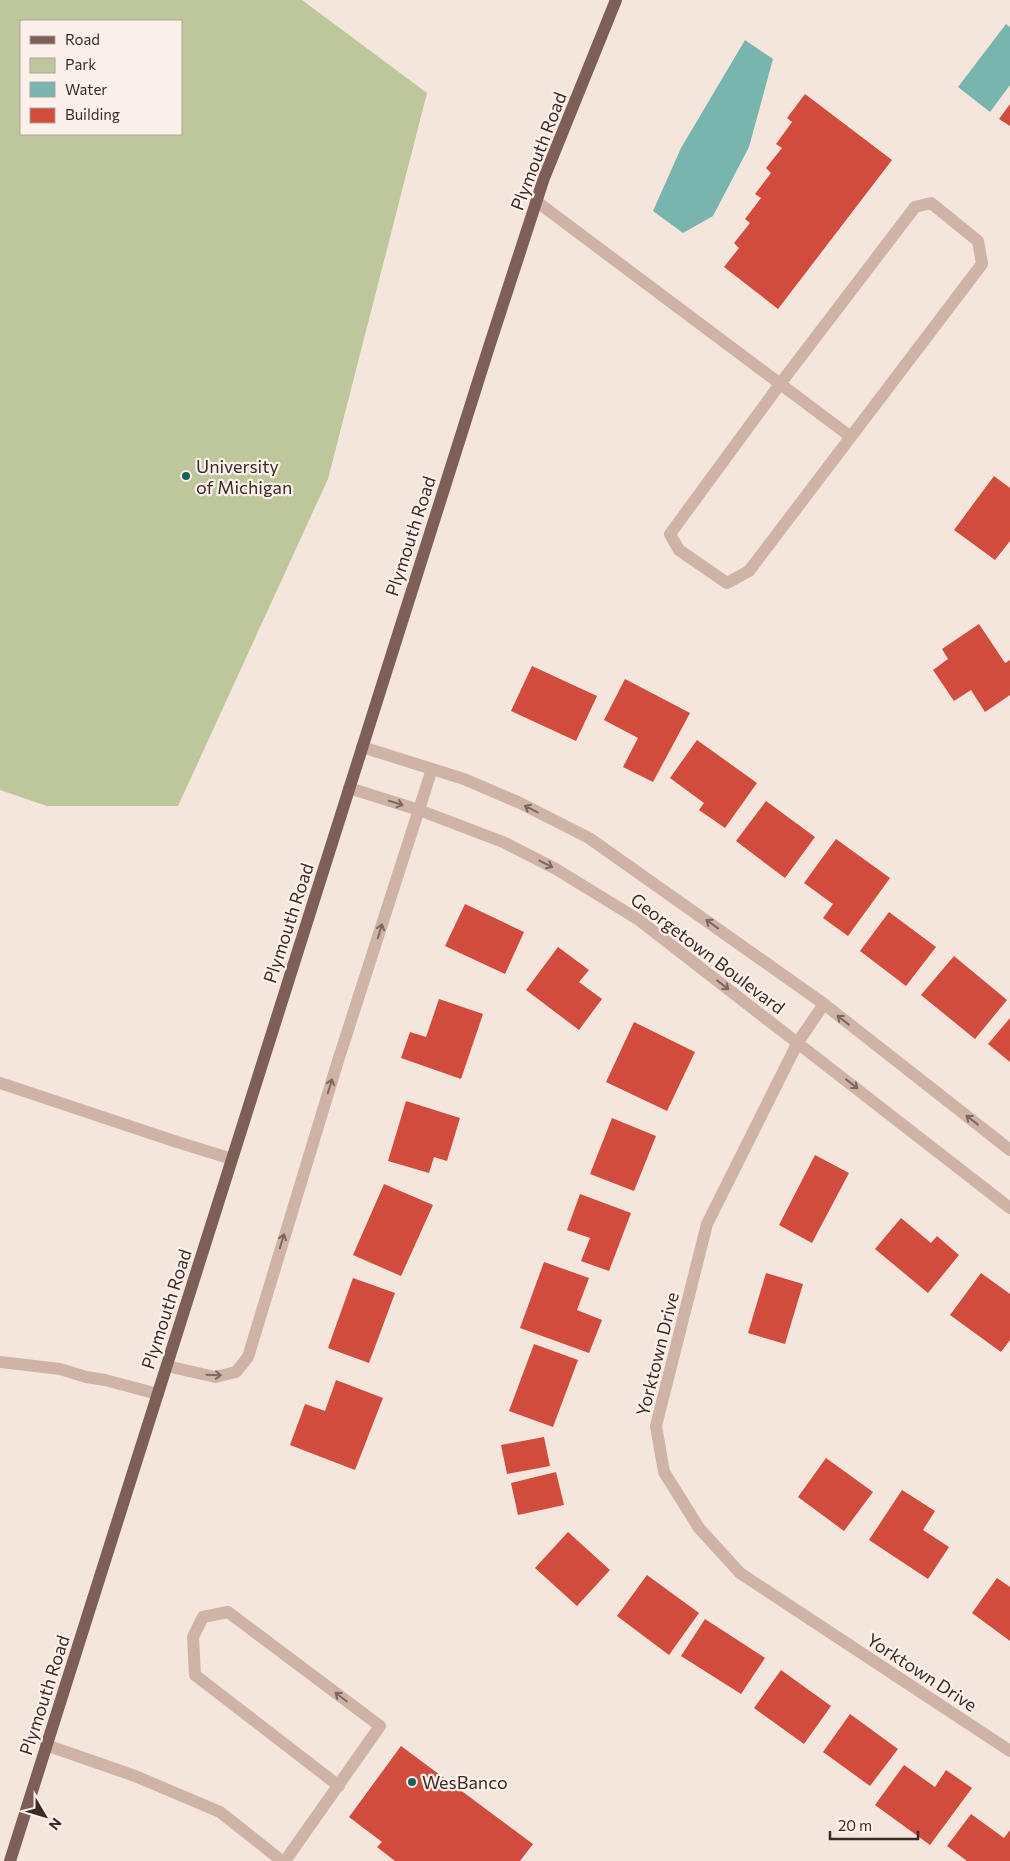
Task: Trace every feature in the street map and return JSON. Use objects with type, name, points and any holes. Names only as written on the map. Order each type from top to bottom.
[{"type":"main road","name":"Plymouth Road","points":[[10,1861],[536,201],[616,0]]},
{"type":"street","points":[[536,201],[851,437]]},
{"type":"street","points":[[931,203],[978,241],[982,264],[851,437],[749,571],[728,583],[679,550],[670,534],[780,384],[915,206],[931,203]]},
{"type":"street","name":"Georgetown Boulevard","points":[[362,747],[464,779],[520,803],[589,838],[824,1004],[1010,1150]]},
{"type":"street","points":[[167,1366],[215,1377],[236,1372],[248,1357],[337,1064],[432,769]]},
{"type":"street","name":"Georgetown Boulevard","points":[[349,788],[419,810],[504,842],[556,869],[639,920],[1010,1208]]},
{"type":"street","name":"Yorktown Drive","points":[[824,1004],[798,1042],[707,1224],[656,1426],[664,1472],[699,1528],[740,1573],[1010,1751]]},
{"type":"street","points":[[0,1084],[232,1159]]},
{"type":"street","points":[[0,1362],[60,1369],[158,1394]]},
{"type":"street","points":[[46,1745],[135,1776],[220,1812],[283,1861],[338,1786],[380,1726],[228,1612],[203,1617],[193,1637],[194,1675],[338,1786]]},
{"type":"green space","name":"University of Michigan","points":[[0,0],[302,0],[427,93],[328,479],[178,806],[47,806],[0,790]]},
{"type":"water","points":[[1006,24],[1010,27],[1010,85],[990,112],[958,87]]},
{"type":"water","points":[[745,40],[773,59],[749,147],[713,216],[683,233],[653,211],[681,148]]},
{"type":"building","points":[[805,94],[892,160],[778,309],[724,267],[739,248],[734,243],[750,223],[745,219],[761,198],[755,194],[771,173],[766,168],[782,148],[776,144],[792,122],[787,118]]},
{"type":"building","points":[[1010,104],[1010,126],[999,119]]},
{"type":"building","points":[[994,476],[1010,488],[1010,541],[995,560],[954,530]]},
{"type":"building","points":[[979,624],[1005,663],[1010,660],[1010,695],[985,712],[971,690],[954,701],[933,670],[948,659],[942,649]]},
{"type":"building","points":[[532,666],[597,696],[576,741],[511,711]]},
{"type":"building","points":[[625,679],[690,713],[653,782],[623,767],[638,738],[604,720]]},
{"type":"building","points":[[697,740],[757,783],[725,828],[699,810],[704,803],[670,778]]},
{"type":"building","points":[[766,801],[815,837],[785,878],[736,841]]},
{"type":"building","points":[[836,839],[890,878],[848,936],[823,918],[833,904],[804,883]]},
{"type":"building","points":[[465,904],[524,932],[505,974],[445,946]]},
{"type":"building","points":[[889,912],[936,947],[906,986],[860,951]]},
{"type":"building","points":[[558,947],[589,970],[579,982],[602,999],[579,1030],[526,990]]},
{"type":"building","points":[[954,956],[1007,1000],[975,1039],[921,995]]},
{"type":"building","points":[[439,999],[483,1014],[461,1079],[401,1058],[410,1032],[426,1037]]},
{"type":"building","points":[[1010,1018],[1010,1062],[988,1044]]},
{"type":"building","points":[[634,1022],[695,1052],[667,1111],[606,1082]]},
{"type":"building","points":[[406,1101],[460,1118],[447,1161],[434,1157],[429,1173],[388,1161]]},
{"type":"building","points":[[612,1118],[656,1136],[634,1191],[590,1174]]},
{"type":"building","points":[[815,1155],[849,1173],[812,1243],[779,1225]]},
{"type":"building","points":[[384,1184],[433,1205],[401,1276],[353,1255]]},
{"type":"building","points":[[580,1194],[631,1213],[609,1271],[581,1261],[590,1238],[567,1230]]},
{"type":"building","points":[[901,1218],[931,1243],[937,1236],[959,1255],[928,1293],[875,1249]]},
{"type":"building","points":[[544,1262],[589,1278],[577,1310],[602,1320],[589,1353],[520,1328]]},
{"type":"building","points":[[766,1273],[803,1284],[785,1344],[748,1333]]},
{"type":"building","points":[[981,1273],[1010,1294],[1010,1340],[1001,1352],[950,1315]]},
{"type":"building","points":[[353,1278],[395,1293],[369,1363],[328,1348]]},
{"type":"building","points":[[534,1344],[578,1360],[553,1427],[509,1411]]},
{"type":"building","points":[[336,1380],[383,1398],[355,1470],[290,1445],[305,1404],[325,1411]]},
{"type":"building","points":[[544,1437],[550,1466],[507,1474],[501,1445]]},
{"type":"building","points":[[826,1458],[873,1492],[844,1531],[798,1497]]},
{"type":"building","points":[[556,1472],[564,1505],[518,1515],[511,1483]]},
{"type":"building","points":[[902,1490],[935,1511],[923,1530],[949,1547],[928,1579],[869,1540]]},
{"type":"building","points":[[568,1532],[610,1570],[577,1606],[535,1568]]},
{"type":"building","points":[[647,1575],[699,1613],[669,1655],[617,1616]]},
{"type":"building","points":[[997,1578],[1010,1587],[1010,1641],[972,1613]]},
{"type":"building","points":[[705,1619],[765,1658],[741,1694],[681,1656]]},
{"type":"building","points":[[781,1670],[831,1706],[804,1744],[754,1708]]},
{"type":"building","points":[[850,1714],[898,1749],[870,1786],[823,1752]]},
{"type":"building","name":"WesBanco","points":[[401,1746],[533,1844],[520,1861],[395,1861],[377,1847],[382,1842],[349,1817]]},
{"type":"building","points":[[904,1765],[935,1787],[946,1770],[972,1788],[930,1845],[875,1805]]},
{"type":"building","points":[[971,1814],[1004,1838],[1010,1830],[1010,1861],[967,1861],[947,1846]]},
{"type":"place","name":"University of Michigan","points":[[186,476]]},
{"type":"place","name":"WesBanco","points":[[412,1782]]}]
